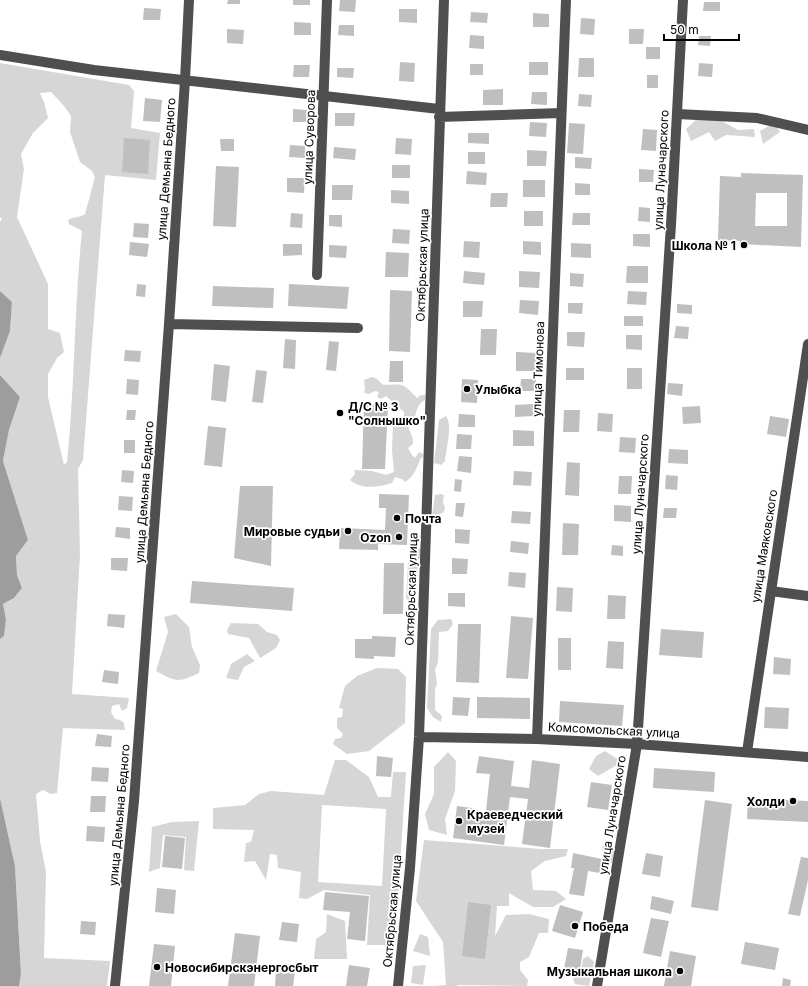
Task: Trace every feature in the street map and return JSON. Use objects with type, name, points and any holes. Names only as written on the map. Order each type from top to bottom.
[{"type":"street","name":"улица Демьяна Бедного","points":[[115,986],[134,801],[185,80],[189,0]]},
{"type":"street","name":"улица Суворова","points":[[317,275],[327,0]]},
{"type":"street","name":"Октябрьская улица","points":[[398,986],[410,868],[419,737],[444,0]]},
{"type":"street","name":"улица Тимонова","points":[[537,739],[566,0]]},
{"type":"street","name":"улица Луначарского","points":[[597,986],[636,744],[670,233],[683,0]]},
{"type":"street","points":[[0,55],[94,70],[323,96],[439,113],[561,113]]},
{"type":"street","points":[[677,114],[757,118],[808,130]]},
{"type":"street","points":[[168,324],[358,328]]},
{"type":"street","name":"улица Маяковского","points":[[747,752],[808,344]]},
{"type":"street","points":[[771,591],[808,596]]},
{"type":"street","name":"Комсомольская улица","points":[[419,737],[537,739],[636,744],[808,757]]},
{"type":"shaded area","points":[[0,63],[129,85],[134,91],[131,128],[160,133],[156,180],[105,175],[83,460],[78,469],[80,555],[72,694],[129,698],[127,708],[122,711],[119,704],[112,706],[111,712],[115,719],[124,723],[125,730],[63,728],[57,793],[51,794],[43,790],[36,794],[40,841],[46,872],[44,958],[110,961],[107,986],[19,986],[21,974],[15,866],[0,798],[0,639],[4,636],[6,619],[3,604],[14,598],[22,588],[17,575],[16,556],[28,540],[3,461],[9,430],[20,397],[0,375],[0,358],[10,331],[12,302],[0,291],[0,222],[2,219],[0,217]],"holes":[[[51,92],[71,116],[70,132],[80,162],[92,171],[95,177],[85,214],[68,220],[69,224],[82,231],[77,289],[70,433],[67,462],[64,465],[48,397],[48,374],[57,358],[64,352],[60,333],[48,329],[48,284],[17,217],[24,169],[21,154],[33,133],[48,118],[40,93]]]},
{"type":"shaded area","points":[[697,119],[718,119],[738,130],[754,129],[755,137],[726,135],[715,141],[709,132],[691,141],[686,129]]},
{"type":"shaded area","points":[[774,123],[780,132],[763,144],[760,131]]},
{"type":"shaded area","points":[[0,291],[12,302],[10,331],[0,358]]},
{"type":"shaded area","points":[[0,375],[20,397],[9,430],[3,461],[28,540],[16,556],[17,575],[22,588],[14,598],[3,604],[6,619],[4,636],[0,639]]},
{"type":"shaded area","points":[[372,377],[377,379],[383,385],[395,384],[406,387],[417,398],[421,395],[425,395],[425,400],[420,403],[414,421],[408,424],[413,444],[408,448],[415,458],[419,452],[423,454],[423,457],[420,459],[412,475],[405,482],[402,479],[395,477],[392,483],[370,487],[359,485],[350,480],[355,474],[354,470],[372,471],[386,475],[394,472],[392,451],[393,423],[398,418],[404,419],[404,412],[386,396],[381,399],[377,397],[379,392],[375,391],[369,394],[364,393],[364,380]]},
{"type":"shaded area","points":[[446,416],[449,425],[448,437],[445,461],[441,465],[434,463],[439,420]]},
{"type":"shaded area","points":[[435,495],[444,495],[443,502],[445,508],[443,513],[432,516]]},
{"type":"shaded area","points":[[417,547],[421,550],[421,557],[418,560],[416,599],[410,602],[406,598],[408,563],[412,556],[412,548]]},
{"type":"shaded area","points":[[176,614],[189,627],[192,647],[200,665],[199,673],[181,680],[173,679],[156,671],[168,632],[164,617]]},
{"type":"shaded area","points":[[451,619],[453,624],[448,631],[439,632],[438,662],[435,670],[437,683],[435,690],[435,710],[442,716],[441,722],[433,717],[427,708],[431,629],[438,620]]},
{"type":"shaded area","points":[[231,623],[258,624],[267,632],[277,635],[280,640],[276,648],[260,658],[249,638],[228,634],[227,630]]},
{"type":"shaded area","points":[[247,654],[255,661],[244,667],[238,680],[226,678],[231,664]]},
{"type":"shaded area","points":[[377,668],[398,669],[406,677],[405,723],[369,751],[347,754],[333,744],[335,739],[341,738],[343,734],[337,728],[337,718],[342,717],[343,709],[339,708],[345,686],[357,676]]},
{"type":"shaded area","points":[[605,751],[622,762],[598,776],[589,769],[596,756]]},
{"type":"shaded area","points":[[448,752],[456,761],[455,791],[445,819],[447,835],[429,830],[425,814],[434,794],[434,767]]},
{"type":"shaded area","points":[[335,760],[346,760],[369,777],[378,797],[391,797],[393,772],[406,772],[395,945],[367,945],[370,895],[324,890],[307,899],[299,898],[301,872],[278,868],[277,855],[270,854],[266,880],[255,861],[244,862],[246,843],[251,842],[254,830],[213,829],[213,808],[245,805],[259,794],[271,791],[324,795]],"holes":[[[322,805],[386,809],[382,886],[318,882]]]},
{"type":"shaded area","points":[[0,798],[15,866],[21,974],[19,986],[0,986]]},
{"type":"shaded area","points":[[199,821],[194,871],[184,870],[186,837],[163,835],[160,868],[149,872],[152,827],[172,822]]},
{"type":"shaded area","points":[[424,840],[541,849],[568,849],[566,856],[545,861],[531,871],[533,890],[556,891],[566,899],[553,907],[533,907],[509,893],[509,906],[497,906],[495,936],[506,915],[529,914],[549,919],[548,933],[539,933],[529,957],[520,962],[520,970],[528,980],[527,986],[433,986],[446,985],[443,942],[416,901]]},
{"type":"shaded area","points":[[602,846],[615,847],[612,863],[604,862]]},
{"type":"shaded area","points":[[327,914],[345,921],[347,959],[314,959],[316,939],[326,932]]},
{"type":"shaded area","points":[[420,934],[428,937],[430,956],[413,951]]},
{"type":"shaded area","points":[[588,956],[594,962],[589,986],[575,984],[573,979],[581,970],[583,959]]},
{"type":"shaded area","points":[[426,965],[423,985],[411,983],[413,966]]},
{"type":"building","points":[[228,0],[240,0],[240,4],[227,4]]},
{"type":"building","points":[[293,0],[310,0],[310,5],[293,5]]},
{"type":"building","points":[[340,0],[356,0],[355,12],[339,11]]},
{"type":"building","points":[[704,2],[720,2],[720,11],[703,11]]},
{"type":"building","points":[[144,8],[161,9],[160,20],[143,20]]},
{"type":"building","points":[[399,9],[417,9],[417,23],[399,22]]},
{"type":"building","points":[[471,12],[488,13],[487,23],[470,22]]},
{"type":"building","points":[[533,13],[549,14],[549,27],[533,27]]},
{"type":"building","points":[[581,18],[595,19],[594,35],[580,34]]},
{"type":"building","points":[[294,22],[311,23],[311,35],[294,35]]},
{"type":"building","points":[[339,25],[354,25],[354,36],[338,35]]},
{"type":"building","points":[[227,29],[244,30],[243,44],[227,43]]},
{"type":"building","points":[[629,29],[644,29],[643,44],[629,44]]},
{"type":"building","points":[[470,35],[484,36],[484,49],[469,48]]},
{"type":"building","points":[[699,36],[711,36],[710,46],[698,45]]},
{"type":"building","points":[[646,47],[660,47],[660,59],[646,59]]},
{"type":"building","points":[[579,58],[594,58],[594,77],[578,77]]},
{"type":"building","points":[[400,62],[415,63],[414,82],[399,81]]},
{"type":"building","points":[[529,62],[548,62],[548,75],[529,75]]},
{"type":"building","points":[[699,63],[713,64],[712,77],[698,76]]},
{"type":"building","points":[[470,64],[483,64],[483,75],[470,75]]},
{"type":"building","points":[[294,65],[310,65],[309,77],[293,77]]},
{"type":"building","points":[[337,68],[354,68],[353,78],[337,77]]},
{"type":"building","points":[[647,75],[658,75],[658,88],[647,88]]},
{"type":"building","points":[[503,89],[503,105],[483,105],[483,90]]},
{"type":"building","points":[[532,92],[547,92],[547,105],[531,104]]},
{"type":"building","points":[[579,94],[592,95],[591,107],[578,106]]},
{"type":"building","points":[[145,98],[162,100],[160,122],[143,121]]},
{"type":"building","points":[[293,109],[307,110],[306,122],[293,122]]},
{"type":"building","points":[[335,113],[355,113],[354,126],[335,126]]},
{"type":"building","points":[[530,122],[547,123],[546,137],[529,136]]},
{"type":"building","points":[[569,123],[585,124],[583,154],[567,153]]},
{"type":"building","points":[[643,129],[657,130],[656,151],[641,150]]},
{"type":"building","points":[[468,133],[489,133],[489,144],[468,143]]},
{"type":"building","points":[[124,138],[150,140],[148,174],[122,172]]},
{"type":"building","points":[[396,138],[412,139],[411,155],[395,154]]},
{"type":"building","points":[[220,139],[234,139],[234,151],[221,151]]},
{"type":"building","points":[[290,145],[305,146],[305,158],[289,157]]},
{"type":"building","points":[[334,147],[356,149],[355,160],[333,158]]},
{"type":"building","points":[[527,150],[547,151],[546,166],[527,166]]},
{"type":"building","points":[[468,152],[485,152],[485,164],[468,164]]},
{"type":"building","points":[[575,157],[592,158],[591,169],[575,168]]},
{"type":"building","points":[[392,165],[410,165],[410,178],[392,178]]},
{"type":"building","points":[[216,166],[239,167],[236,227],[213,226]]},
{"type":"building","points":[[639,169],[654,170],[653,182],[639,182]]},
{"type":"building","points":[[467,171],[487,173],[486,185],[466,184]]},
{"type":"building","points":[[741,173],[803,175],[801,247],[739,244],[740,241],[718,240],[720,176],[741,177]],"holes":[[[756,193],[787,193],[787,226],[755,226]]]},
{"type":"building","points":[[287,178],[305,178],[304,193],[287,192]]},
{"type":"building","points":[[523,180],[545,180],[545,197],[523,197]]},
{"type":"building","points":[[575,183],[590,184],[590,195],[575,195]]},
{"type":"building","points":[[332,185],[353,185],[352,200],[332,200]]},
{"type":"building","points":[[391,190],[409,191],[409,204],[391,203]]},
{"type":"building","points":[[491,193],[508,193],[507,207],[490,207]]},
{"type":"building","points":[[639,207],[650,208],[650,222],[638,221]]},
{"type":"building","points":[[524,211],[543,211],[543,226],[524,226]]},
{"type":"building","points":[[291,213],[303,214],[302,228],[290,227]]},
{"type":"building","points":[[573,213],[590,213],[590,225],[572,225]]},
{"type":"building","points":[[329,215],[342,215],[342,227],[329,226]]},
{"type":"building","points":[[134,223],[149,224],[148,238],[133,237]]},
{"type":"building","points":[[393,229],[410,230],[409,244],[392,243]]},
{"type":"building","points":[[633,234],[650,234],[650,247],[633,246]]},
{"type":"building","points":[[464,241],[480,242],[479,258],[463,257]]},
{"type":"building","points":[[523,241],[541,242],[541,255],[523,254]]},
{"type":"building","points":[[130,242],[149,244],[147,257],[129,255]]},
{"type":"building","points":[[571,243],[591,244],[591,258],[571,257]]},
{"type":"building","points":[[283,244],[302,244],[302,255],[283,256]]},
{"type":"building","points":[[329,245],[347,246],[346,258],[329,257]]},
{"type":"building","points":[[386,252],[409,253],[408,277],[385,277]]},
{"type":"building","points":[[627,266],[648,266],[648,283],[626,283]]},
{"type":"building","points":[[464,271],[485,273],[484,285],[463,283]]},
{"type":"building","points":[[519,271],[540,272],[539,288],[519,287]]},
{"type":"building","points":[[570,273],[584,274],[583,287],[570,286]]},
{"type":"building","points":[[137,284],[146,285],[145,297],[136,296]]},
{"type":"building","points":[[289,284],[349,287],[347,309],[288,306]]},
{"type":"building","points":[[213,286],[274,288],[273,308],[212,306]]},
{"type":"building","points":[[390,290],[412,291],[410,352],[389,351]]},
{"type":"building","points":[[628,291],[647,292],[646,305],[627,304]]},
{"type":"building","points":[[520,300],[539,301],[538,315],[519,313]]},
{"type":"building","points":[[463,301],[483,301],[482,317],[463,317]]},
{"type":"building","points":[[568,303],[583,303],[582,314],[568,313]]},
{"type":"building","points":[[677,304],[692,305],[692,314],[677,313]]},
{"type":"building","points":[[624,316],[643,316],[643,326],[624,326]]},
{"type":"building","points":[[676,326],[689,327],[688,339],[674,338]]},
{"type":"building","points":[[481,329],[497,329],[496,355],[480,355]]},
{"type":"building","points":[[567,332],[585,332],[584,347],[567,346]]},
{"type":"building","points":[[626,335],[642,335],[642,350],[626,349]]},
{"type":"building","points":[[285,339],[296,340],[295,369],[283,368]]},
{"type":"building","points":[[329,341],[339,342],[336,371],[326,370]]},
{"type":"building","points":[[125,350],[141,351],[140,362],[124,361]]},
{"type":"building","points":[[516,352],[537,353],[536,371],[516,371]]},
{"type":"building","points":[[390,361],[403,361],[403,382],[389,382]]},
{"type":"building","points":[[214,364],[230,366],[226,402],[211,400]]},
{"type":"building","points":[[566,368],[584,368],[584,380],[566,380]]},
{"type":"building","points":[[627,368],[642,368],[642,389],[627,389]]},
{"type":"building","points":[[256,370],[267,371],[263,403],[252,402]]},
{"type":"building","points":[[127,379],[139,380],[138,395],[126,394]]},
{"type":"building","points":[[462,379],[478,380],[477,403],[461,402]]},
{"type":"building","points":[[521,379],[536,379],[535,391],[520,391]]},
{"type":"building","points":[[668,383],[683,384],[682,396],[667,394]]},
{"type":"building","points":[[364,404],[388,405],[385,469],[362,469]]},
{"type":"building","points":[[533,404],[534,416],[515,417],[515,405]]},
{"type":"building","points":[[700,406],[701,423],[683,424],[682,407]]},
{"type":"building","points":[[127,410],[136,410],[135,420],[126,420]]},
{"type":"building","points":[[564,410],[580,410],[579,432],[563,432]]},
{"type":"building","points":[[598,413],[613,414],[612,432],[597,431]]},
{"type":"building","points":[[459,414],[475,415],[475,427],[458,427]]},
{"type":"building","points":[[770,416],[789,419],[786,437],[767,434]]},
{"type":"building","points":[[208,426],[226,428],[222,467],[204,465]]},
{"type":"building","points":[[513,430],[534,431],[534,446],[513,446]]},
{"type":"building","points":[[457,434],[472,435],[471,449],[456,449]]},
{"type":"building","points":[[620,437],[636,438],[635,453],[619,452]]},
{"type":"building","points":[[124,440],[135,440],[135,453],[124,453]]},
{"type":"building","points":[[669,449],[688,450],[688,464],[668,463]]},
{"type":"building","points":[[459,456],[472,457],[471,473],[457,471]]},
{"type":"building","points":[[567,462],[580,463],[579,496],[565,495]]},
{"type":"building","points":[[122,470],[134,471],[133,483],[121,482]]},
{"type":"building","points":[[514,471],[532,472],[531,486],[513,485]]},
{"type":"building","points":[[666,475],[678,476],[677,490],[665,489]]},
{"type":"building","points":[[619,476],[632,476],[631,494],[618,494]]},
{"type":"building","points":[[455,479],[462,480],[461,492],[454,491]]},
{"type":"building","points":[[240,486],[273,486],[271,566],[234,558]]},
{"type":"building","name":"Почта","points":[[379,494],[409,495],[407,545],[378,544],[378,550],[339,549],[340,528],[385,530],[386,508],[379,508]]},
{"type":"building","points":[[119,496],[133,497],[132,511],[118,510]]},
{"type":"building","points":[[456,503],[465,503],[463,517],[455,516]]},
{"type":"building","points":[[614,505],[631,506],[631,522],[614,521]]},
{"type":"building","points":[[664,508],[677,508],[676,518],[663,518]]},
{"type":"building","points":[[512,511],[531,512],[530,524],[511,523]]},
{"type":"building","points":[[563,523],[579,524],[578,555],[562,555]]},
{"type":"building","points":[[116,527],[130,528],[130,539],[115,537]]},
{"type":"building","points":[[455,529],[470,530],[469,544],[455,543]]},
{"type":"building","points":[[511,541],[529,543],[528,554],[510,552]]},
{"type":"building","points":[[612,545],[623,546],[623,556],[611,555]]},
{"type":"building","points":[[111,558],[128,558],[127,571],[111,570]]},
{"type":"building","points":[[452,558],[468,559],[467,574],[452,574]]},
{"type":"building","points":[[384,563],[404,563],[403,614],[383,614]]},
{"type":"building","points":[[509,572],[526,573],[525,588],[508,586]]},
{"type":"building","points":[[192,581],[294,588],[292,611],[190,603]]},
{"type":"building","points":[[557,587],[573,588],[572,612],[556,611]]},
{"type":"building","points":[[448,593],[465,593],[465,607],[448,606]]},
{"type":"building","points":[[608,595],[626,596],[625,619],[607,619]]},
{"type":"building","points":[[108,614],[125,615],[124,628],[107,626]]},
{"type":"building","points":[[511,616],[533,618],[528,679],[506,678]]},
{"type":"building","points":[[458,624],[481,624],[479,683],[456,682]]},
{"type":"building","points":[[661,629],[704,632],[702,658],[659,655]]},
{"type":"building","points":[[372,636],[396,637],[395,657],[374,656],[374,659],[355,658],[355,639],[372,639]]},
{"type":"building","points":[[558,638],[571,638],[571,670],[558,670]]},
{"type":"building","points":[[608,641],[624,642],[623,669],[606,668]]},
{"type":"building","points":[[774,657],[791,659],[790,675],[773,674]]},
{"type":"building","points":[[104,670],[119,672],[118,684],[102,682]]},
{"type":"building","points":[[453,697],[470,698],[468,716],[452,715]]},
{"type":"building","points":[[477,697],[530,698],[530,719],[477,718]]},
{"type":"building","points":[[560,701],[624,705],[622,726],[559,722]]},
{"type":"building","points":[[765,707],[789,708],[788,729],[764,728]]},
{"type":"building","points":[[97,734],[112,736],[111,747],[95,746]]},
{"type":"building","points":[[377,756],[393,758],[391,777],[376,776]]},
{"type":"building","points":[[479,756],[514,761],[511,786],[529,788],[532,760],[560,764],[550,848],[522,844],[528,799],[510,797],[504,845],[453,838],[457,806],[472,808],[470,818],[485,820],[490,774],[476,773]]},
{"type":"building","points":[[92,767],[109,768],[108,782],[91,781]]},
{"type":"building","points":[[654,768],[715,772],[714,792],[653,788]]},
{"type":"building","points":[[591,782],[612,785],[608,810],[587,807]]},
{"type":"building","points":[[91,796],[106,796],[105,812],[90,812]]},
{"type":"building","points":[[748,798],[808,801],[808,822],[747,819]]},
{"type":"building","points":[[705,800],[732,804],[718,911],[691,907]]},
{"type":"building","points":[[87,826],[105,827],[104,842],[86,841]]},
{"type":"building","points":[[165,836],[185,838],[182,869],[162,867]]},
{"type":"building","points":[[573,853],[602,859],[600,873],[588,871],[584,896],[569,894],[574,868],[571,868]]},
{"type":"building","points":[[646,853],[663,856],[660,877],[642,874]]},
{"type":"building","points":[[801,857],[808,858],[808,880],[800,916],[788,914]]},
{"type":"building","points":[[157,888],[176,890],[174,914],[155,912]]},
{"type":"building","points":[[325,892],[369,896],[365,941],[347,939],[350,912],[323,910]]},
{"type":"building","points":[[652,896],[674,901],[671,914],[650,909]]},
{"type":"building","points":[[468,902],[491,905],[485,959],[462,956]]},
{"type":"building","points":[[560,905],[583,912],[575,938],[552,931]]},
{"type":"building","points":[[651,918],[669,921],[661,957],[643,953]]},
{"type":"building","points":[[81,921],[96,922],[95,935],[80,934]]},
{"type":"building","points":[[282,922],[299,924],[297,942],[279,940]]},
{"type":"building","points":[[235,933],[260,936],[254,986],[228,986]]},
{"type":"building","points":[[745,942],[779,948],[775,970],[741,964]]},
{"type":"building","points":[[154,944],[175,946],[171,986],[149,986]]},
{"type":"building","points":[[568,948],[583,950],[579,976],[563,974]]},
{"type":"building","name":"Музыкальная школа","points":[[670,951],[696,956],[691,986],[664,986]]},
{"type":"building","points":[[349,965],[370,968],[367,986],[346,986]]},
{"type":"building","points":[[276,970],[295,971],[293,986],[275,986]]},
{"type":"building","points":[[783,978],[791,980],[790,986],[782,986]]},
{"type":"place","name":"Школа № 1","points":[[744,245]]},
{"type":"place","name":"Улыбка","points":[[467,389]]},
{"type":"place","name":"Д/С № 3 \"Солнышко\"","points":[[340,413]]},
{"type":"place","name":"Почта","points":[[397,518]]},
{"type":"place","name":"Мировые судьи","points":[[348,531]]},
{"type":"place","name":"Ozon","points":[[399,537]]},
{"type":"place","name":"Холди","points":[[793,801]]},
{"type":"place","name":"Краеведческий музей","points":[[459,821]]},
{"type":"place","name":"Победа","points":[[575,926]]},
{"type":"place","name":"Новосибирскэнергосбыт","points":[[157,967]]},
{"type":"place","name":"Музыкальная школа","points":[[680,971]]}]
